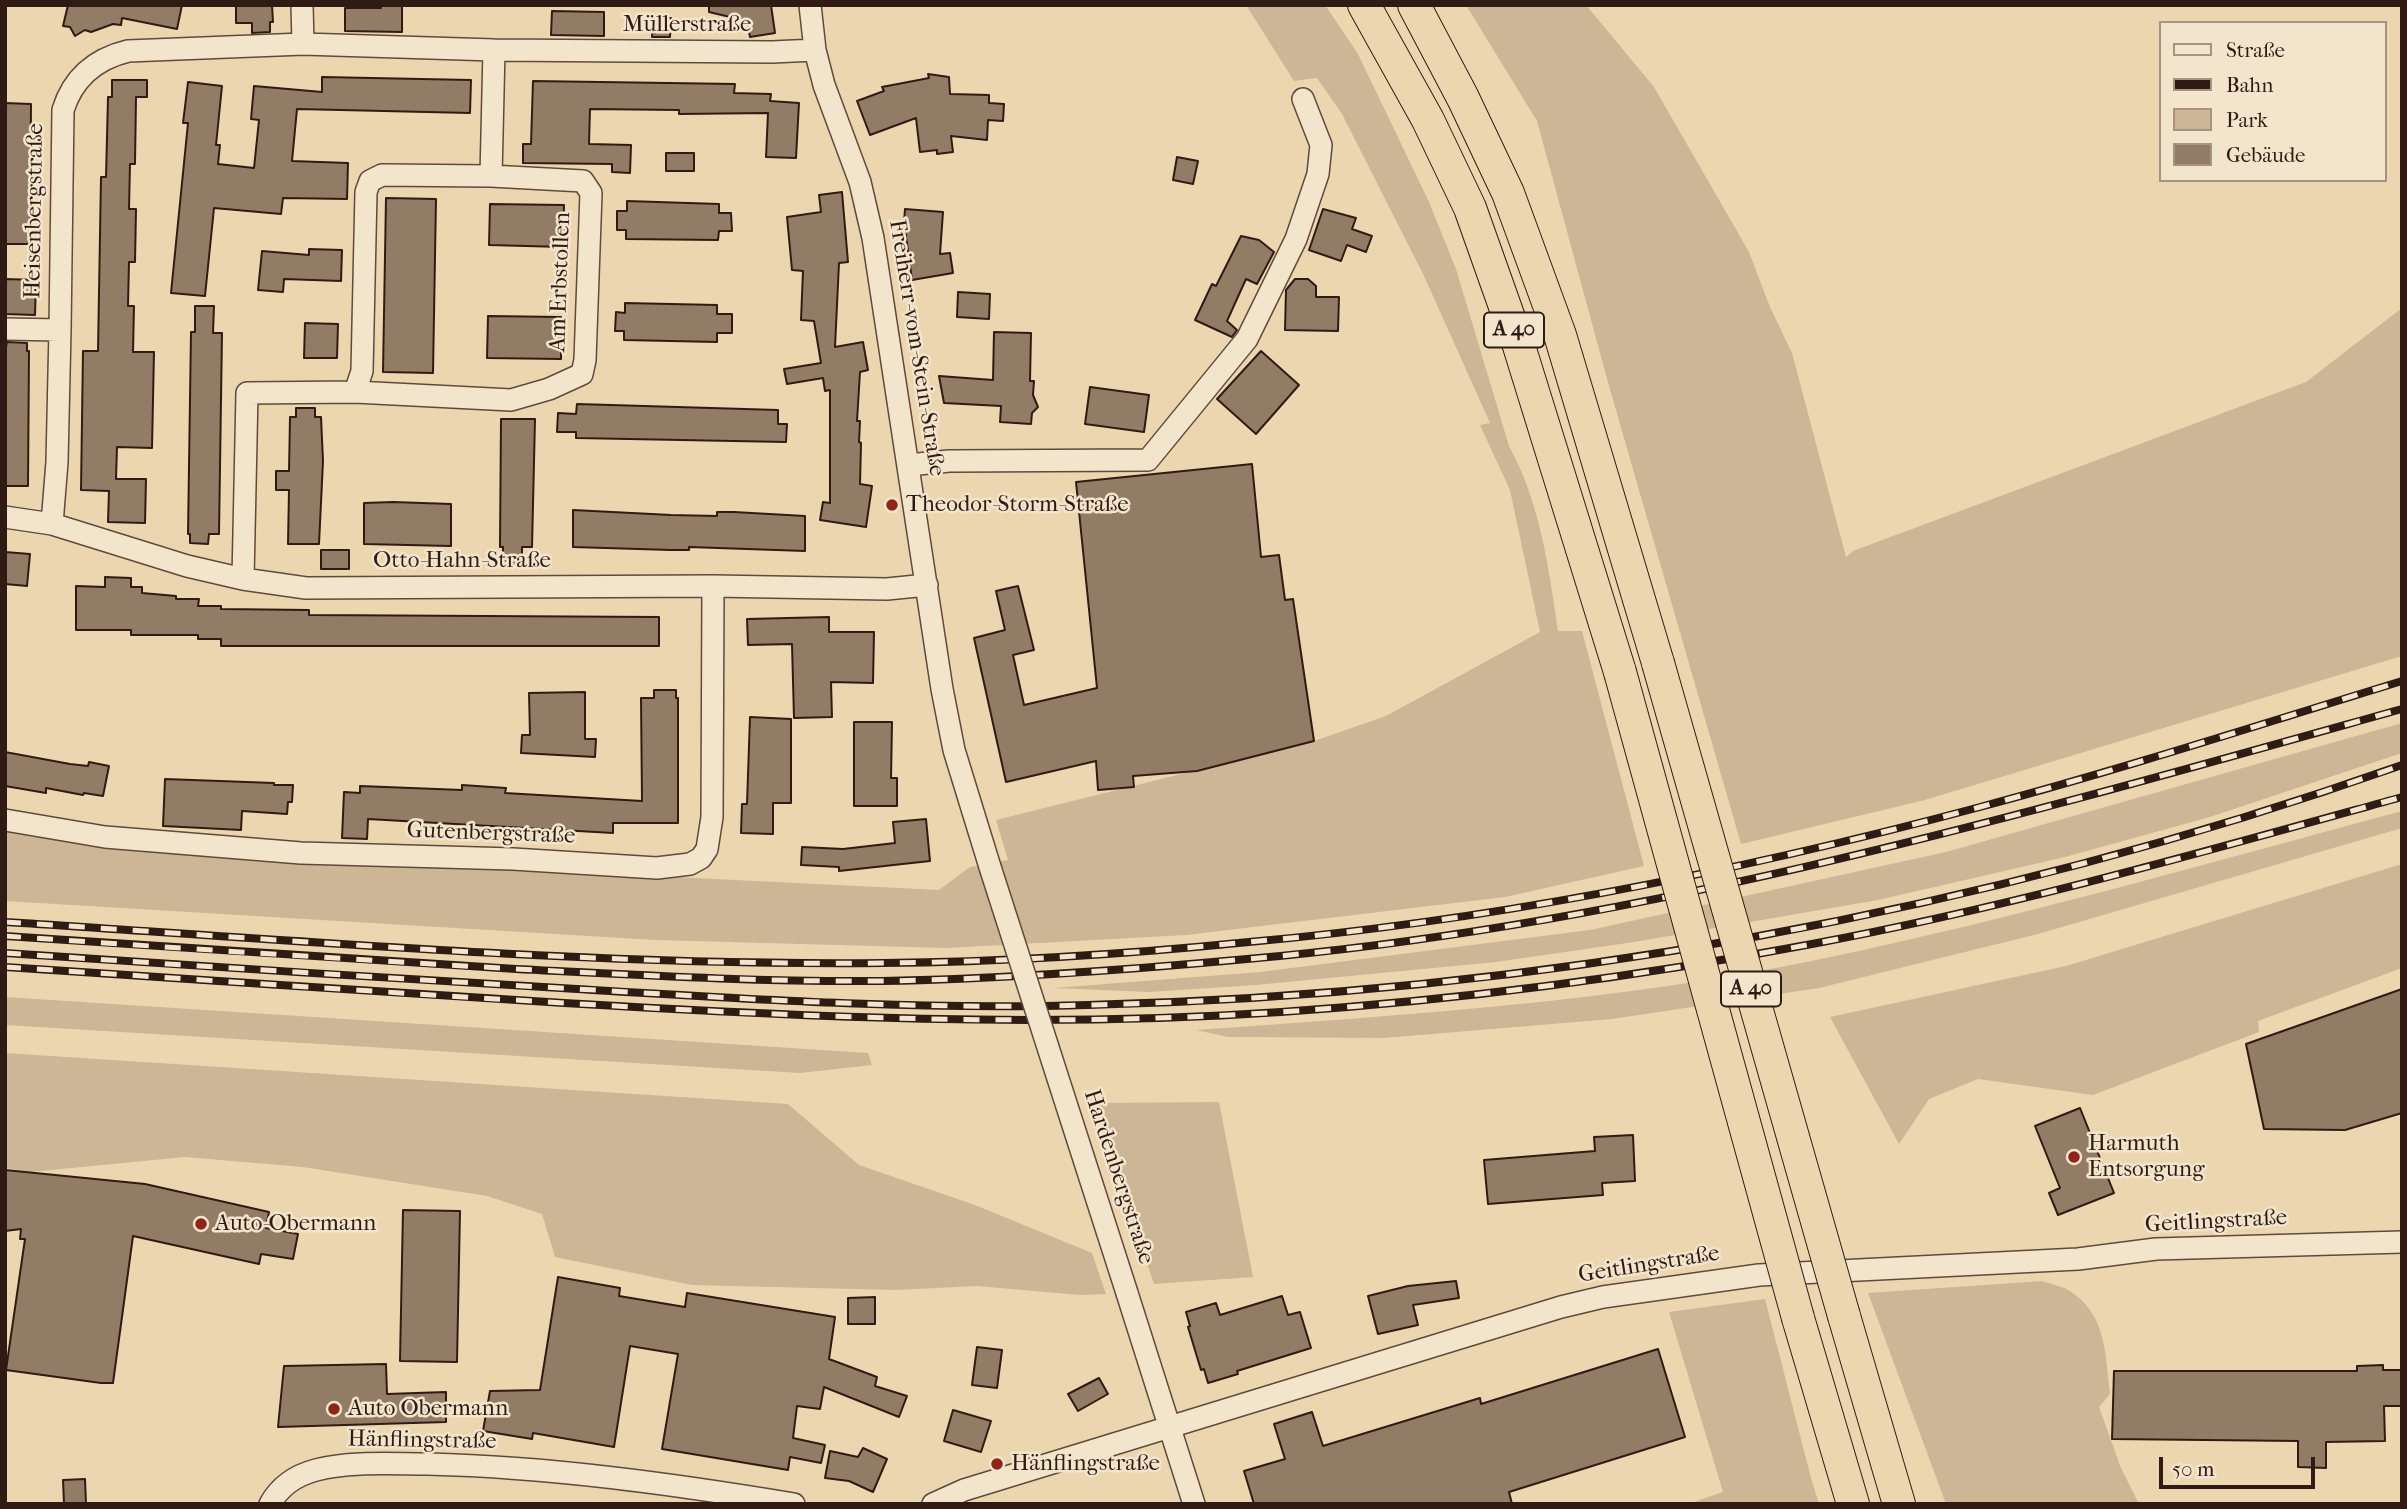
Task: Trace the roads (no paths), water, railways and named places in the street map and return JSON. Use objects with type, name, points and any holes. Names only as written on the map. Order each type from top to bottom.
[{"type":"highway","name":"A 40","points":[[1364,5],[1428,120],[1470,208],[1519,346],[1620,672],[1798,1318],[1853,1504]]},
{"type":"highway","name":"A 40","points":[[1413,5],[1463,98],[1508,193],[1560,335],[1658,663],[1899,1504]]},
{"type":"street","points":[[302,5],[303,44]]},
{"type":"street","name":"Freiherr-vom-Stein-Straße","points":[[810,5],[815,50],[824,85],[860,182],[870,226],[942,689],[954,750],[990,867]]},
{"type":"street","name":"Müllerstraße","points":[[303,44],[494,50],[815,50]]},
{"type":"street","name":"Heisenbergstraße","points":[[52,524],[56,486],[63,110],[69,92],[86,71],[108,56],[128,51],[303,44]]},
{"type":"street","points":[[491,176],[494,50]]},
{"type":"street","points":[[908,465],[948,461],[1148,460],[1247,339],[1296,239],[1318,174],[1321,145],[1303,99]]},
{"type":"street","name":"Am Erbstollen","points":[[243,579],[247,393],[355,391],[510,400],[549,389],[582,374],[585,360],[591,193],[583,181],[491,176],[382,175],[370,181],[366,192],[362,372],[355,391]]},
{"type":"street","name":"Heisenbergstraße","points":[[5,329],[60,330]]},
{"type":"street","name":"Otto-Hahn-Straße","points":[[5,517],[52,524],[187,566],[243,579],[306,588],[713,586],[887,589],[927,584]]},
{"type":"street","name":"Gutenbergstraße","points":[[5,820],[105,836],[301,853],[513,859],[657,868],[690,864],[701,858],[707,849],[712,817],[713,586]]},
{"type":"street","name":"Hardenbergstraße","points":[[990,867],[1194,1504]]},
{"type":"street","name":"Geitlingstraße","points":[[933,1504],[964,1490],[1562,1307],[1603,1297],[1759,1275],[2078,1259],[2156,1249],[2402,1242]]},
{"type":"street","name":"Hänflingstraße","points":[[270,1504],[274,1496],[291,1480],[312,1471],[331,1466],[403,1464],[473,1465],[575,1474],[794,1504]]},
{"type":"railway","points":[[5,922],[553,956],[773,963],[1021,959],[1112,954],[1342,933],[1434,921],[1618,890],[1800,852],[2033,792],[2402,681]]},
{"type":"railway","points":[[5,936],[516,969],[790,980],[973,978],[1247,959],[1394,943],[1541,920],[1686,893],[1974,826],[2402,709]]},
{"type":"railway","points":[[5,953],[832,1003],[1024,1006],[1256,998],[1423,984],[1589,964],[1755,937],[1919,904],[2082,864],[2243,818],[2402,765]]},
{"type":"railway","points":[[5,967],[743,1013],[1012,1020],[1191,1017],[1281,1012],[1547,986],[1812,944],[2035,895],[2402,797]]},
{"type":"place","name":"Theodor-Storm-Straße","points":[[892,505]]},
{"type":"place","name":"Harmuth Entsorgung","points":[[2074,1157]]},
{"type":"place","name":"Auto-Obermann","points":[[201,1224]]},
{"type":"place","name":"Auto Obermann","points":[[334,1409]]},
{"type":"place","name":"Hänflingstraße","points":[[997,1464]]}]
